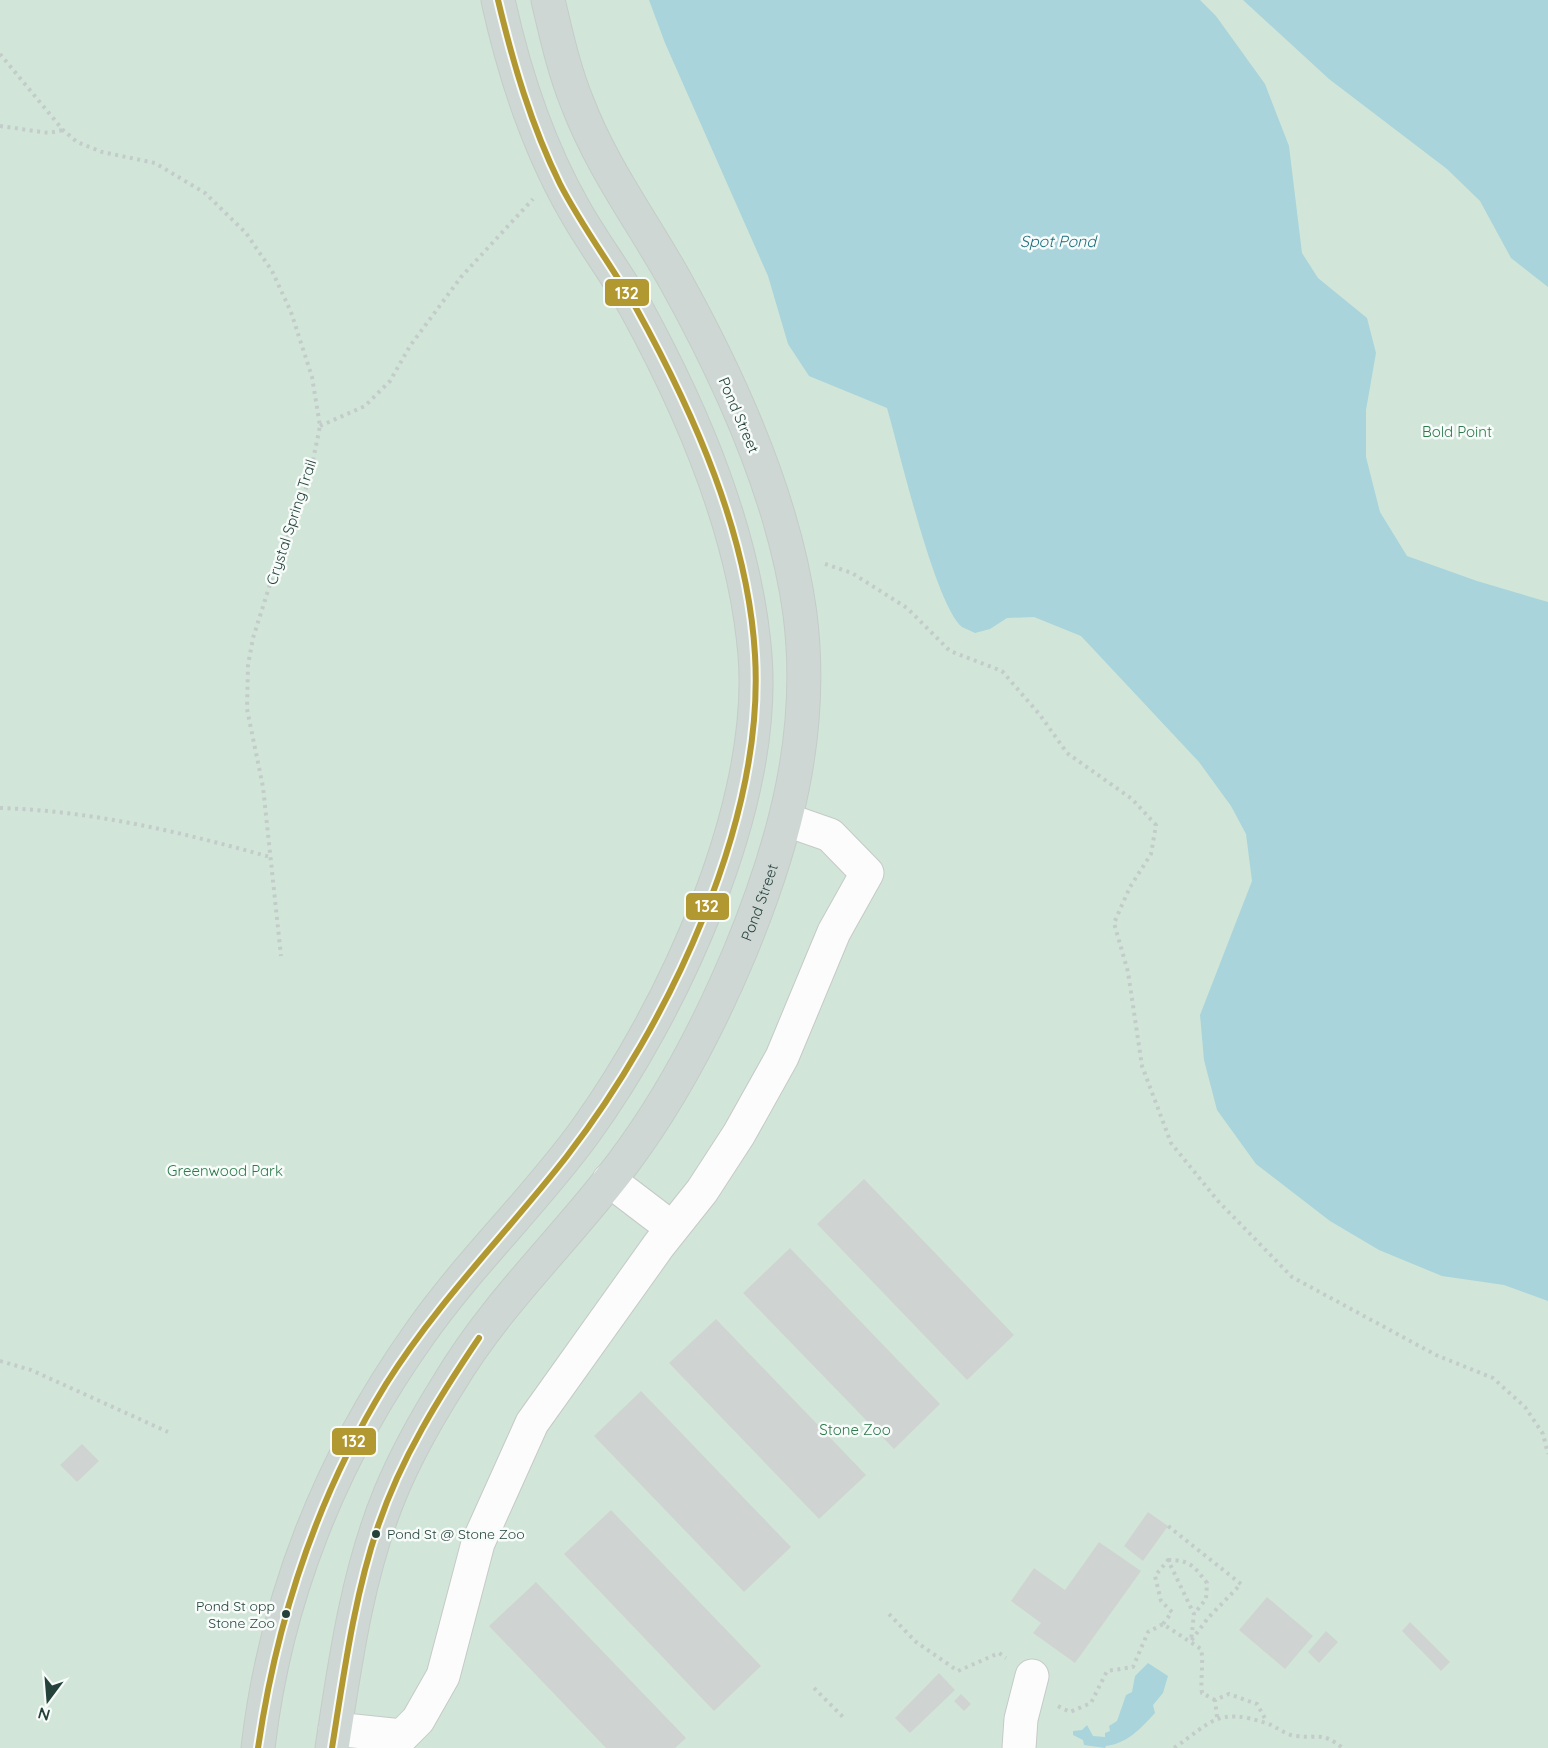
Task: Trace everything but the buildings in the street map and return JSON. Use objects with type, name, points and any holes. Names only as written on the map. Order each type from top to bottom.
[{"type":"main road","points":[[258,1748],[262,1705],[276,1641],[302,1554],[334,1479],[385,1386],[418,1336],[468,1271],[584,1133],[656,1018],[706,906],[732,830],[746,775],[756,711],[755,658],[744,580],[731,531],[708,464],[665,365],[634,306],[574,210],[556,174],[520,88],[498,0]]},
{"type":"main road","name":"Pond Street","points":[[334,1738],[365,1573],[378,1527],[405,1463],[451,1378],[482,1333],[609,1180],[649,1125],[704,1030],[764,892],[787,820],[799,762],[805,686],[800,615],[789,560],[760,466],[704,335],[673,276],[616,184],[576,100],[548,0]]},
{"type":"street","points":[[334,1738],[402,1736],[418,1720],[443,1676],[478,1543],[532,1423],[672,1228],[702,1191],[739,1134],[782,1057],[834,932],[867,873],[830,835],[787,820]]},
{"type":"street","points":[[609,1180],[672,1228]]},
{"type":"street","points":[[1019,1748],[1021,1719],[1032,1676]]},
{"type":"path","name":"Crystal Spring Trail","points":[[0,54],[63,130],[89,149],[139,159],[172,172],[205,193],[246,233],[272,271],[291,312],[312,376],[320,426],[309,480],[272,578],[253,638],[248,665],[248,709],[263,787],[280,956]]},
{"type":"path","points":[[0,126],[49,133],[63,130]]},
{"type":"path","points":[[320,426],[365,406],[390,381],[410,346],[460,277],[556,174]]},
{"type":"path","points":[[789,560],[837,566],[852,573],[907,608],[950,651],[1002,671],[1040,715],[1067,753],[1132,799],[1156,825],[1151,854],[1130,887],[1114,923],[1128,972],[1142,1066],[1171,1143],[1218,1201],[1292,1277],[1436,1355],[1493,1378],[1525,1407],[1543,1434],[1548,1454]]},
{"type":"path","points":[[0,808],[76,813],[147,825],[270,858]]},
{"type":"path","points":[[0,1361],[31,1370],[168,1432]]},
{"type":"path","points":[[1168,1526],[1241,1584],[1208,1618],[1191,1641]]},
{"type":"path","points":[[1168,1560],[1194,1614],[1191,1641]]},
{"type":"path","points":[[1168,1560],[1184,1560],[1197,1569],[1207,1583],[1206,1599],[1194,1614]]},
{"type":"path","points":[[889,1614],[916,1642],[958,1671],[999,1653],[1032,1676],[1044,1699],[1071,1712],[1091,1703],[1107,1671],[1133,1667],[1148,1632],[1163,1624],[1172,1612],[1161,1601],[1155,1576],[1168,1560]]},
{"type":"path","points":[[1163,1624],[1201,1649],[1202,1693],[1215,1700]]},
{"type":"path","points":[[814,1688],[843,1717]]},
{"type":"path","points":[[1215,1700],[1229,1694],[1257,1704],[1267,1723]]},
{"type":"path","points":[[1215,1700],[1217,1716]]},
{"type":"path","points":[[1174,1748],[1217,1716],[1267,1723],[1294,1736],[1326,1736],[1343,1748]]},
{"type":"green space","points":[[0,0],[1548,0],[1548,1748],[0,1748]]},
{"type":"water","name":"Spot Pond","points":[[649,0],[1200,0],[1216,16],[1265,84],[1289,146],[1302,253],[1318,278],[1367,318],[1376,353],[1366,410],[1366,457],[1380,512],[1407,556],[1477,581],[1548,602],[1548,1301],[1504,1285],[1442,1276],[1379,1250],[1330,1221],[1256,1164],[1217,1110],[1204,1060],[1200,1015],[1252,881],[1246,834],[1231,806],[1199,762],[1081,636],[1034,617],[1007,618],[990,629],[975,633],[962,627],[952,613],[930,559],[887,408],[809,376],[788,344],[768,276],[665,43]]},
{"type":"water","points":[[1243,0],[1548,0],[1548,287],[1511,258],[1480,201],[1447,169],[1329,79]]},
{"type":"water","points":[[1148,1663],[1168,1676],[1163,1693],[1153,1705],[1155,1713],[1139,1730],[1121,1742],[1105,1748],[1084,1745],[1083,1740],[1073,1735],[1073,1731],[1082,1730],[1087,1725],[1093,1736],[1105,1737],[1105,1733],[1110,1731],[1109,1726],[1117,1721],[1126,1695],[1132,1692],[1135,1676]]},
{"type":"transit line","name":"132","points":[[258,1748],[276,1652],[303,1559],[320,1514],[361,1426],[386,1384],[428,1324],[567,1156],[604,1104],[640,1046],[674,984],[703,919],[727,853],[744,785],[754,719],[755,655],[750,610],[742,564],[715,476],[678,389],[636,308],[560,184],[540,139],[524,94],[498,0]]},
{"type":"transit line","name":"132","points":[[332,1748],[356,1608],[378,1526],[398,1476],[422,1429],[479,1338]]},
{"type":"place","name":"Pond St @ Stone Zoo","points":[[376,1534]]},
{"type":"place","name":"Pond St opp Stone Zoo","points":[[286,1614]]},
{"type":"park label","name":"Bold Point","points":[[1457,431]]},
{"type":"park label","name":"Greenwood Park","points":[[225,1170]]},
{"type":"park label","name":"Stone Zoo","points":[[855,1429]]}]
